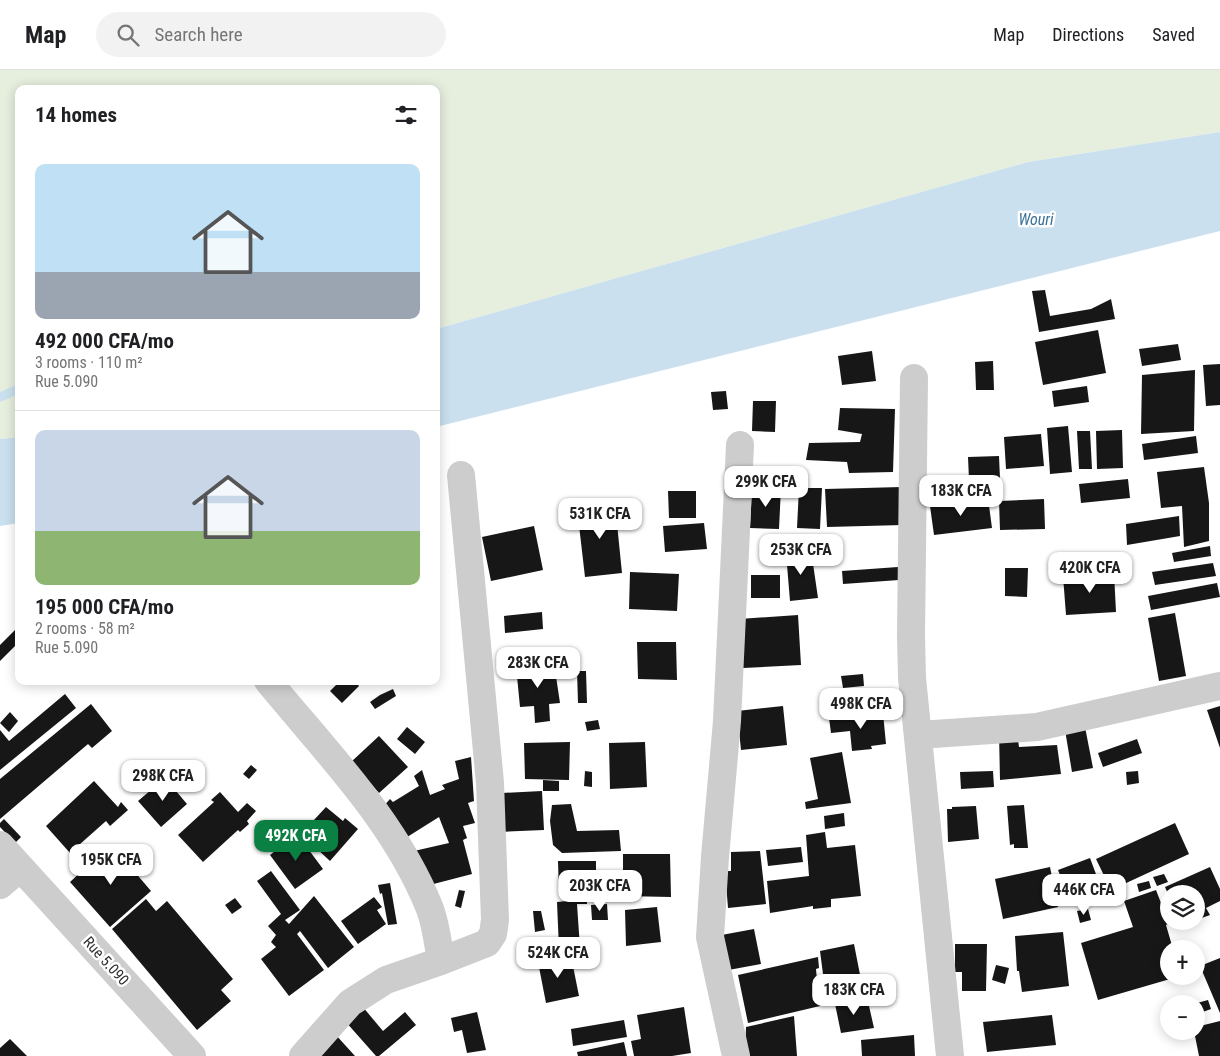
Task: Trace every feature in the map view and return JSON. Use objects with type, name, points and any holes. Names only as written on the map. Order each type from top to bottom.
[{"type":"street","points":[[914,378],[912,678],[950,1056]]},
{"type":"street","points":[[736,1056],[710,937],[727,721],[740,446]]},
{"type":"street","points":[[303,1056],[350,1003],[386,980],[487,943],[492,934],[495,920],[490,783],[461,475]]},
{"type":"street","points":[[271,685],[362,794],[402,851],[431,911],[441,961]]},
{"type":"street","points":[[919,735],[1037,727],[1220,686]]},
{"type":"street","name":"Rue 5.090","points":[[0,845],[10,876],[192,1056]]},
{"type":"green space","points":[[0,70],[1220,70],[1220,132],[1028,162],[440,328],[440,85],[15,85],[15,437],[0,439]]},
{"type":"water","name":"Wouri","points":[[1220,132],[1220,231],[440,426],[440,328],[1028,162]]},
{"type":"water","points":[[15,437],[15,524],[0,526],[0,439]]},
{"type":"building","points":[[1045,290],[1050,316],[1091,309],[1111,299],[1115,319],[1039,332],[1032,291]]},
{"type":"building","points":[[1098,330],[1106,373],[1043,385],[1035,342]]},
{"type":"building","points":[[1178,344],[1181,360],[1142,366],[1139,349]]},
{"type":"building","points":[[872,351],[876,381],[842,385],[838,356]]},
{"type":"building","points":[[993,361],[994,390],[976,390],[975,362]]},
{"type":"building","points":[[1220,364],[1220,405],[1206,406],[1203,365]]},
{"type":"building","points":[[1195,370],[1194,431],[1141,434],[1142,375]]},
{"type":"building","points":[[1087,386],[1089,402],[1054,407],[1052,391]]},
{"type":"building","points":[[726,391],[728,409],[713,410],[711,392]]},
{"type":"building","points":[[753,401],[776,401],[775,432],[752,431]]},
{"type":"building","points":[[840,408],[895,409],[893,472],[849,473],[847,462],[806,460],[809,443],[860,442],[862,434],[838,430]]},
{"type":"building","points":[[1068,426],[1072,472],[1050,474],[1047,428]]},
{"type":"building","points":[[1122,430],[1123,468],[1097,469],[1096,431]]},
{"type":"building","points":[[1077,431],[1090,431],[1092,469],[1079,469]]},
{"type":"building","points":[[1041,434],[1044,466],[1006,469],[1004,437]]},
{"type":"building","points":[[1196,436],[1198,453],[1144,460],[1142,444]]},
{"type":"building","points":[[999,456],[1000,479],[969,480],[968,457]]},
{"type":"building","points":[[1204,467],[1209,503],[1209,541],[1184,547],[1182,506],[1161,508],[1157,472]]},
{"type":"building","points":[[1128,479],[1130,498],[1081,503],[1079,484]]},
{"type":"building","points":[[752,487],[781,488],[779,529],[750,528]]},
{"type":"building","points":[[902,487],[903,525],[827,527],[825,489]]},
{"type":"building","points":[[799,488],[822,488],[820,529],[797,528]]},
{"type":"building","points":[[668,491],[696,491],[696,518],[669,518]]},
{"type":"building","points":[[988,498],[992,528],[934,535],[930,506]]},
{"type":"building","points":[[1044,499],[1045,529],[1000,530],[999,501]]},
{"type":"building","points":[[615,504],[622,573],[585,577],[577,508]]},
{"type":"building","points":[[1179,516],[1180,536],[1127,545],[1126,524]]},
{"type":"building","points":[[704,523],[707,549],[665,552],[663,526]]},
{"type":"building","points":[[534,526],[543,570],[491,581],[482,537]]},
{"type":"building","points":[[796,537],[809,538],[809,547],[796,546]]},
{"type":"building","points":[[1210,546],[1211,556],[1174,562],[1172,553]]},
{"type":"building","points":[[811,550],[818,598],[790,601],[786,553]]},
{"type":"building","points":[[1213,563],[1216,576],[1155,585],[1152,572]]},
{"type":"building","points":[[898,567],[899,580],[843,584],[842,571]]},
{"type":"building","points":[[1005,568],[1028,568],[1027,597],[1005,596]]},
{"type":"building","points":[[630,572],[679,574],[677,611],[629,609]]},
{"type":"building","points":[[1114,573],[1116,612],[1066,615],[1063,576]]},
{"type":"building","points":[[751,575],[780,575],[780,598],[751,598]]},
{"type":"building","points":[[1217,583],[1220,597],[1151,610],[1148,596]]},
{"type":"building","points":[[542,612],[543,629],[505,633],[504,616]]},
{"type":"building","points":[[1175,613],[1186,676],[1159,681],[1148,618]]},
{"type":"building","points":[[798,615],[801,665],[743,668],[739,619]]},
{"type":"building","points":[[15,630],[15,646],[0,661],[0,645]]},
{"type":"building","points":[[637,642],[676,642],[677,680],[638,679]]},
{"type":"building","points":[[554,663],[560,703],[549,704],[550,721],[535,723],[534,706],[520,707],[516,666]]},
{"type":"building","points":[[577,671],[586,671],[587,703],[578,703]]},
{"type":"building","points":[[863,674],[864,686],[843,688],[841,676]]},
{"type":"building","points":[[336,685],[359,686],[342,703],[330,691]]},
{"type":"building","points":[[876,688],[878,709],[828,715],[827,692]]},
{"type":"building","points":[[393,689],[396,696],[375,709],[370,702]]},
{"type":"building","points":[[65,694],[76,708],[0,770],[0,730],[9,741]]},
{"type":"building","points":[[91,704],[112,731],[92,748],[88,744],[0,819],[0,779]]},
{"type":"building","points":[[783,706],[787,745],[741,750],[737,711]]},
{"type":"building","points":[[1220,706],[1220,748],[1207,710]]},
{"type":"building","points":[[10,712],[18,721],[9,732],[0,723]]},
{"type":"building","points":[[883,713],[886,744],[871,746],[872,749],[852,751],[850,731],[831,733],[829,718]]},
{"type":"building","points":[[598,720],[600,729],[587,731],[585,722]]},
{"type":"building","points":[[407,727],[425,742],[415,754],[397,739]]},
{"type":"building","points":[[1085,727],[1093,768],[1072,772],[1065,730]]},
{"type":"building","points":[[1017,731],[1019,747],[1057,745],[1061,774],[1000,780],[999,733]]},
{"type":"building","points":[[379,736],[408,767],[379,793],[351,762]]},
{"type":"building","points":[[1137,739],[1142,753],[1103,767],[1098,753]]},
{"type":"building","points":[[570,742],[569,780],[525,779],[524,743]]},
{"type":"building","points":[[645,742],[647,787],[610,789],[609,743]]},
{"type":"building","points":[[842,752],[851,803],[806,809],[805,802],[818,799],[810,758]]},
{"type":"building","points":[[471,757],[474,801],[468,803],[475,823],[463,826],[467,838],[463,840],[472,874],[422,887],[414,851],[449,843],[439,817],[404,839],[381,809],[390,799],[393,802],[419,786],[414,776],[422,770],[430,795],[445,789],[442,785],[459,779],[455,761]]},
{"type":"building","points":[[251,765],[257,770],[249,779],[243,774]]},
{"type":"building","points":[[585,771],[592,772],[592,787],[584,786]]},
{"type":"building","points":[[993,771],[994,787],[961,789],[960,772]]},
{"type":"building","points":[[1138,771],[1139,783],[1127,785],[1126,772]]},
{"type":"building","points":[[165,778],[187,804],[161,827],[138,801]]},
{"type":"building","points":[[543,780],[559,781],[559,791],[543,791]]},
{"type":"building","points":[[94,781],[118,807],[121,802],[128,810],[110,826],[106,821],[70,853],[46,826]]},
{"type":"building","points":[[542,791],[544,830],[499,832],[502,793]]},
{"type":"building","points":[[220,792],[238,812],[247,803],[256,811],[247,821],[249,824],[240,832],[238,830],[203,862],[178,835],[214,802],[211,800]]},
{"type":"building","points":[[571,804],[577,831],[619,830],[621,851],[562,853],[553,845],[550,821],[552,805]]},
{"type":"building","points":[[1024,805],[1028,848],[1014,848],[1014,844],[1010,845],[1007,806]]},
{"type":"building","points":[[976,806],[979,839],[948,842],[947,809]]},
{"type":"building","points":[[326,807],[343,821],[345,818],[358,829],[330,861],[301,834]]},
{"type":"building","points":[[844,813],[845,826],[825,829],[824,816]]},
{"type":"building","points":[[4,819],[21,837],[15,843],[0,827],[0,823]]},
{"type":"building","points":[[1175,823],[1189,854],[1111,890],[1096,859]]},
{"type":"building","points":[[825,832],[827,848],[855,845],[861,896],[831,899],[831,907],[813,909],[813,906],[770,913],[767,881],[809,876],[806,835]]},
{"type":"building","points":[[297,834],[323,869],[295,889],[270,855]]},
{"type":"building","points":[[111,844],[151,891],[110,927],[70,882]]},
{"type":"building","points":[[801,847],[803,862],[768,866],[766,850]]},
{"type":"building","points":[[760,851],[766,904],[728,908],[725,871],[731,871],[731,852]]},
{"type":"building","points":[[623,854],[670,854],[671,897],[623,896]]},
{"type":"building","points":[[1090,858],[1103,893],[1072,905],[1058,870]]},
{"type":"building","points":[[558,861],[596,861],[596,894],[559,894]]},
{"type":"building","points":[[1050,867],[1058,907],[1003,919],[995,879]]},
{"type":"building","points":[[1210,867],[1220,889],[1220,901],[1206,908],[1210,915],[1205,917],[1205,885],[1170,885]]},
{"type":"building","points":[[271,871],[300,910],[285,920],[289,924],[314,896],[354,947],[328,968],[300,931],[297,934],[324,970],[289,996],[261,959],[276,947],[271,942],[276,935],[268,926],[281,914],[257,881]]},
{"type":"building","points":[[1164,874],[1168,882],[1157,886],[1153,877]]},
{"type":"building","points":[[1149,881],[1151,888],[1139,892],[1137,884]]},
{"type":"building","points":[[390,883],[397,924],[388,925],[382,893],[380,894],[378,885]]},
{"type":"building","points":[[459,890],[465,891],[461,908],[455,906]]},
{"type":"building","points":[[1156,890],[1160,900],[1160,930],[1167,930],[1170,940],[1160,940],[1160,982],[1098,1000],[1081,943],[1133,927],[1124,901]]},
{"type":"building","points":[[1118,892],[1121,901],[1111,905],[1108,896]]},
{"type":"building","points":[[577,895],[587,895],[587,904],[577,904],[580,948],[559,949],[557,902],[577,900]]},
{"type":"building","points":[[374,897],[382,907],[377,910],[386,924],[358,944],[341,921]]},
{"type":"building","points":[[235,898],[242,907],[232,914],[225,905]]},
{"type":"building","points":[[146,899],[156,911],[167,901],[233,979],[221,990],[231,1001],[197,1030],[112,929]]},
{"type":"building","points":[[607,904],[608,920],[592,920],[591,905]]},
{"type":"building","points":[[657,907],[661,942],[626,946],[625,910]]},
{"type":"building","points":[[1088,909],[1091,920],[1080,923],[1077,911]]},
{"type":"building","points":[[533,911],[541,911],[545,930],[535,932]]},
{"type":"building","points":[[754,929],[761,964],[723,971],[716,936]]},
{"type":"building","points":[[1063,932],[1069,986],[1022,992],[1019,971],[1017,971],[1015,936]]},
{"type":"building","points":[[854,944],[863,990],[826,997],[820,951]]},
{"type":"building","points":[[955,944],[987,944],[986,991],[962,991],[962,972],[955,972]]},
{"type":"building","points":[[571,956],[579,996],[546,1003],[538,962]]},
{"type":"building","points":[[818,957],[819,968],[816,969],[817,980],[820,979],[820,1006],[748,1023],[738,975]]},
{"type":"building","points":[[1220,958],[1220,1013],[1205,978],[1205,964]]},
{"type":"building","points":[[996,965],[1009,968],[1005,984],[992,980]]},
{"type":"building","points":[[867,997],[874,1028],[841,1033],[835,1004]]},
{"type":"building","points":[[1208,1000],[1211,1009],[1205,1011],[1205,1001]]},
{"type":"building","points":[[362,1006],[383,1031],[405,1012],[416,1025],[379,1056],[376,1056],[345,1021]]},
{"type":"building","points":[[684,1007],[691,1053],[672,1056],[634,1056],[631,1041],[641,1039],[637,1015]]},
{"type":"building","points":[[477,1012],[486,1050],[467,1053],[462,1030],[454,1032],[451,1018]]},
{"type":"building","points":[[1052,1015],[1056,1045],[987,1052],[983,1022]]},
{"type":"building","points":[[794,1016],[797,1056],[745,1056],[746,1027]]},
{"type":"building","points":[[624,1020],[627,1037],[573,1046],[571,1029]]},
{"type":"building","points":[[1220,1021],[1220,1056],[1199,1056],[1196,1040],[1205,1040],[1205,1025]]},
{"type":"building","points":[[335,1034],[355,1056],[311,1056]]},
{"type":"building","points":[[914,1035],[915,1056],[862,1056],[861,1040]]},
{"type":"building","points":[[10,1039],[27,1056],[0,1056],[0,1048]]},
{"type":"building","points":[[624,1042],[627,1056],[578,1056],[577,1052]]},
{"type":"waterway","points":[[0,397],[15,391]]}]
